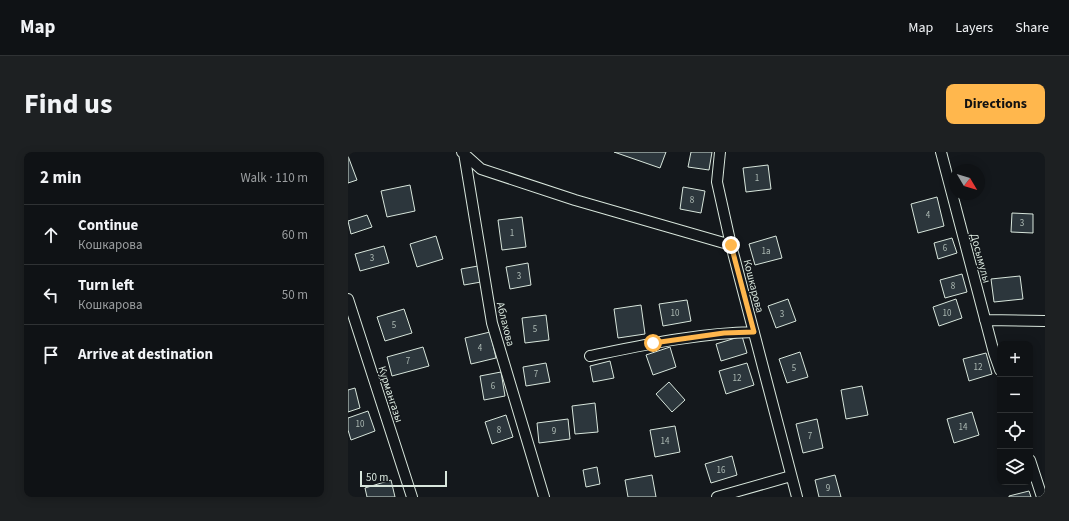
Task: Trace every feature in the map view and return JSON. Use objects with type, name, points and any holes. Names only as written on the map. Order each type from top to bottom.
[{"type":"street","name":"Кошкарова","points":[[720,152],[717,182],[731,245],[797,497]]},
{"type":"street","name":"Досымулы","points":[[941,152],[997,360]]},
{"type":"street","points":[[463,153],[481,169],[575,200],[731,245]]},
{"type":"street","name":"Аблахова","points":[[463,153],[492,323],[544,497]]},
{"type":"street","name":"Курмангазы","points":[[348,299],[412,497]]},
{"type":"street","points":[[985,320],[1045,321]]},
{"type":"street","points":[[590,356],[653,343],[724,333],[754,332]]},
{"type":"street","points":[[1033,469],[1042,497]]},
{"type":"street","points":[[717,497],[791,476]]},
{"type":"building","points":[[614,152],[666,152],[660,168]]},
{"type":"building","points":[[691,152],[712,152],[709,170],[688,167]]},
{"type":"building","points":[[348,156],[357,180],[348,183]]},
{"type":"building","points":[[768,165],[771,189],[746,192],[743,168]]},
{"type":"building","points":[[410,185],[415,211],[387,217],[381,191]]},
{"type":"building","points":[[683,187],[705,191],[701,213],[680,209]]},
{"type":"building","points":[[937,197],[944,226],[918,233],[911,204]]},
{"type":"building","points":[[1012,213],[1033,214],[1033,233],[1011,232]]},
{"type":"building","points":[[367,215],[372,227],[351,234],[348,221]]},
{"type":"building","points":[[522,217],[526,247],[502,250],[498,220]]},
{"type":"building","points":[[436,236],[443,259],[417,267],[410,244]]},
{"type":"building","points":[[776,236],[782,258],[755,265],[749,244]]},
{"type":"building","points":[[952,238],[957,253],[938,259],[934,243]]},
{"type":"building","points":[[384,246],[389,263],[360,271],[355,254]]},
{"type":"building","points":[[528,263],[531,285],[510,289],[506,267]]},
{"type":"building","points":[[478,266],[481,282],[464,285],[461,269]]},
{"type":"building","points":[[962,274],[967,292],[945,298],[940,280]]},
{"type":"building","points":[[1020,276],[1023,299],[994,302],[991,279]]},
{"type":"building","points":[[788,299],[796,321],[776,328],[768,306]]},
{"type":"building","points":[[956,299],[962,318],[939,326],[933,307]]},
{"type":"building","points":[[687,300],[691,321],[663,326],[659,304]]},
{"type":"building","points":[[641,305],[645,334],[618,338],[614,309]]},
{"type":"building","points":[[404,309],[412,333],[385,341],[377,317]]},
{"type":"building","points":[[546,315],[549,340],[525,343],[522,318]]},
{"type":"building","points":[[490,332],[496,358],[471,364],[465,338]]},
{"type":"building","points":[[742,336],[747,353],[721,361],[716,344]]},
{"type":"building","points":[[423,347],[429,366],[392,376],[387,357]]},
{"type":"building","points":[[670,347],[676,367],[653,375],[646,355]]},
{"type":"building","points":[[800,352],[808,377],[787,383],[779,359]]},
{"type":"building","points":[[986,353],[992,374],[969,381],[963,359]]},
{"type":"building","points":[[610,361],[614,378],[593,382],[590,366]]},
{"type":"building","points":[[546,363],[550,382],[526,386],[523,367]]},
{"type":"building","points":[[747,363],[754,385],[726,394],[719,371]]},
{"type":"building","points":[[501,372],[505,396],[484,400],[480,376]]},
{"type":"building","points":[[669,382],[685,400],[672,412],[656,394]]},
{"type":"building","points":[[862,386],[868,415],[846,419],[841,390]]},
{"type":"building","points":[[355,388],[360,408],[348,412],[348,390]]},
{"type":"building","points":[[595,403],[598,432],[575,434],[572,406]]},
{"type":"building","points":[[368,411],[375,431],[351,440],[348,430],[348,418]]},
{"type":"building","points":[[972,412],[979,435],[954,443],[947,419]]},
{"type":"building","points":[[506,415],[513,437],[492,444],[485,422]]},
{"type":"building","points":[[568,419],[570,439],[539,443],[537,423]]},
{"type":"building","points":[[817,419],[823,448],[803,453],[796,424]]},
{"type":"building","points":[[675,426],[680,452],[655,457],[650,430]]},
{"type":"building","points":[[732,456],[737,475],[711,483],[705,464]]},
{"type":"building","points":[[597,467],[600,484],[586,487],[583,470]]},
{"type":"building","points":[[652,475],[656,497],[628,497],[625,480]]},
{"type":"building","points":[[835,475],[841,497],[819,497],[815,480]]},
{"type":"building","points":[[391,480],[395,497],[367,497],[365,488]]},
{"type":"building","points":[[1029,491],[1031,497],[1009,497],[1009,496]]},
{"type":"route","points":[[653,343],[724,333],[754,332],[731,245]]}]
